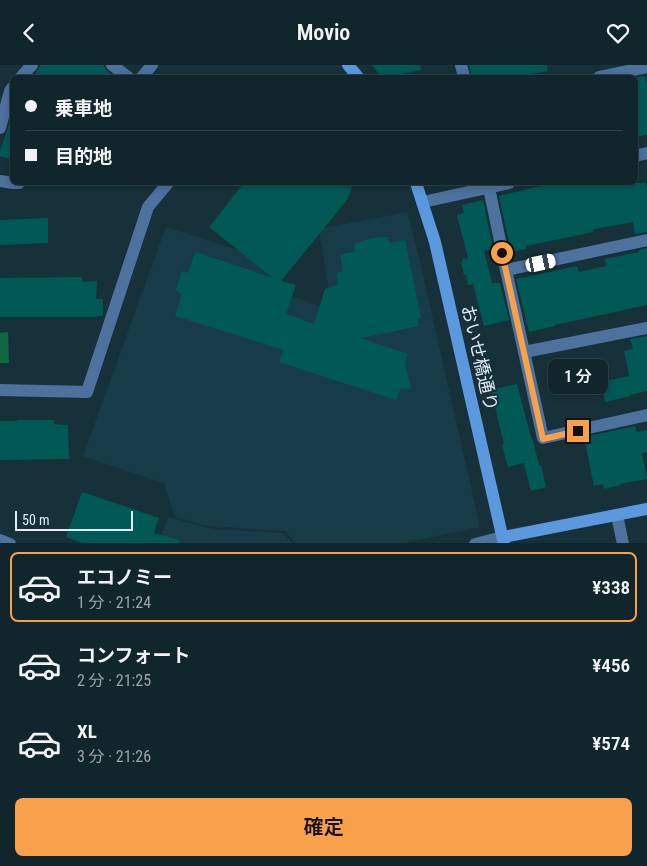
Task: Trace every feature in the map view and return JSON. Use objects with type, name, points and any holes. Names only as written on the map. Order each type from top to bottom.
[{"type":"street","points":[[23,75],[32,65]]},
{"type":"street","points":[[112,65],[125,75]]},
{"type":"street","points":[[144,75],[152,65]]},
{"type":"street","points":[[348,65],[356,75]]},
{"type":"street","points":[[609,75],[647,67]]},
{"type":"street","points":[[0,127],[7,89]]},
{"type":"street","points":[[0,390],[87,392],[148,207],[166,185]]},
{"type":"street","name":"おいせ橋通り","points":[[417,185],[435,242],[503,540]]},
{"type":"street","points":[[423,202],[488,185],[543,439],[647,415]]},
{"type":"street","points":[[506,270],[647,240]]},
{"type":"street","points":[[524,352],[647,328]]},
{"type":"street","points":[[475,543],[503,540],[647,509]]},
{"type":"street","points":[[617,515],[623,543]]},
{"type":"street","points":[[0,540],[10,543]]},
{"type":"shaded area","points":[[407,212],[480,527],[404,543],[295,543],[285,531],[208,526],[175,517],[164,483],[83,456],[166,227],[278,263],[270,289],[332,310],[319,229]]},
{"type":"shaded area","points":[[168,517],[212,529],[283,533],[292,543],[159,543]]},
{"type":"green space","points":[[8,332],[9,363],[0,363],[0,333]]},
{"type":"building","points":[[40,65],[103,65],[112,75],[34,75]]},
{"type":"building","points":[[372,65],[420,65],[421,70],[398,75],[380,75]]},
{"type":"building","points":[[469,65],[547,65],[548,71],[526,75],[472,75]]},
{"type":"building","points":[[645,76],[647,85],[647,135],[638,136],[638,77]]},
{"type":"building","points":[[10,121],[10,159],[0,156]]},
{"type":"building","points":[[638,183],[646,183],[647,232],[635,234],[633,222],[594,229],[593,232],[526,246],[526,249],[511,252],[499,196],[545,185],[638,185]]},
{"type":"building","points":[[242,185],[352,185],[347,200],[281,281],[296,285],[286,314],[314,324],[325,289],[338,285],[336,273],[343,271],[340,255],[355,251],[354,244],[381,237],[388,237],[389,243],[405,240],[421,318],[417,319],[419,326],[361,338],[408,354],[405,362],[411,389],[401,388],[396,400],[279,362],[284,350],[175,316],[182,294],[176,290],[182,271],[188,273],[195,252],[273,278],[209,227]]},
{"type":"building","points":[[483,200],[493,249],[484,251],[492,283],[500,283],[509,320],[484,326],[473,284],[468,285],[466,275],[464,275],[461,262],[463,262],[462,259],[468,258],[457,215],[464,213],[462,205]]},
{"type":"building","points":[[48,218],[48,243],[0,245],[0,220]]},
{"type":"building","points":[[647,248],[647,305],[529,332],[516,279],[577,266],[579,272],[606,266],[605,259],[639,252],[639,250]]},
{"type":"building","points":[[82,277],[82,282],[97,281],[96,299],[103,299],[103,316],[0,317],[0,278]]},
{"type":"building","points":[[647,336],[647,391],[605,402],[601,382],[629,376],[624,351],[633,349],[630,339]]},
{"type":"building","points":[[517,384],[546,487],[531,491],[524,463],[508,467],[491,390]]},
{"type":"building","points":[[54,420],[54,424],[68,425],[69,459],[0,460],[0,421]]},
{"type":"building","points":[[635,426],[637,432],[647,430],[647,452],[642,453],[647,479],[604,489],[603,484],[594,486],[584,437]]},
{"type":"building","points":[[82,492],[159,518],[154,533],[180,540],[179,543],[82,543],[66,537]]},
{"type":"route","points":[[502,253],[543,439],[578,431]]}]
